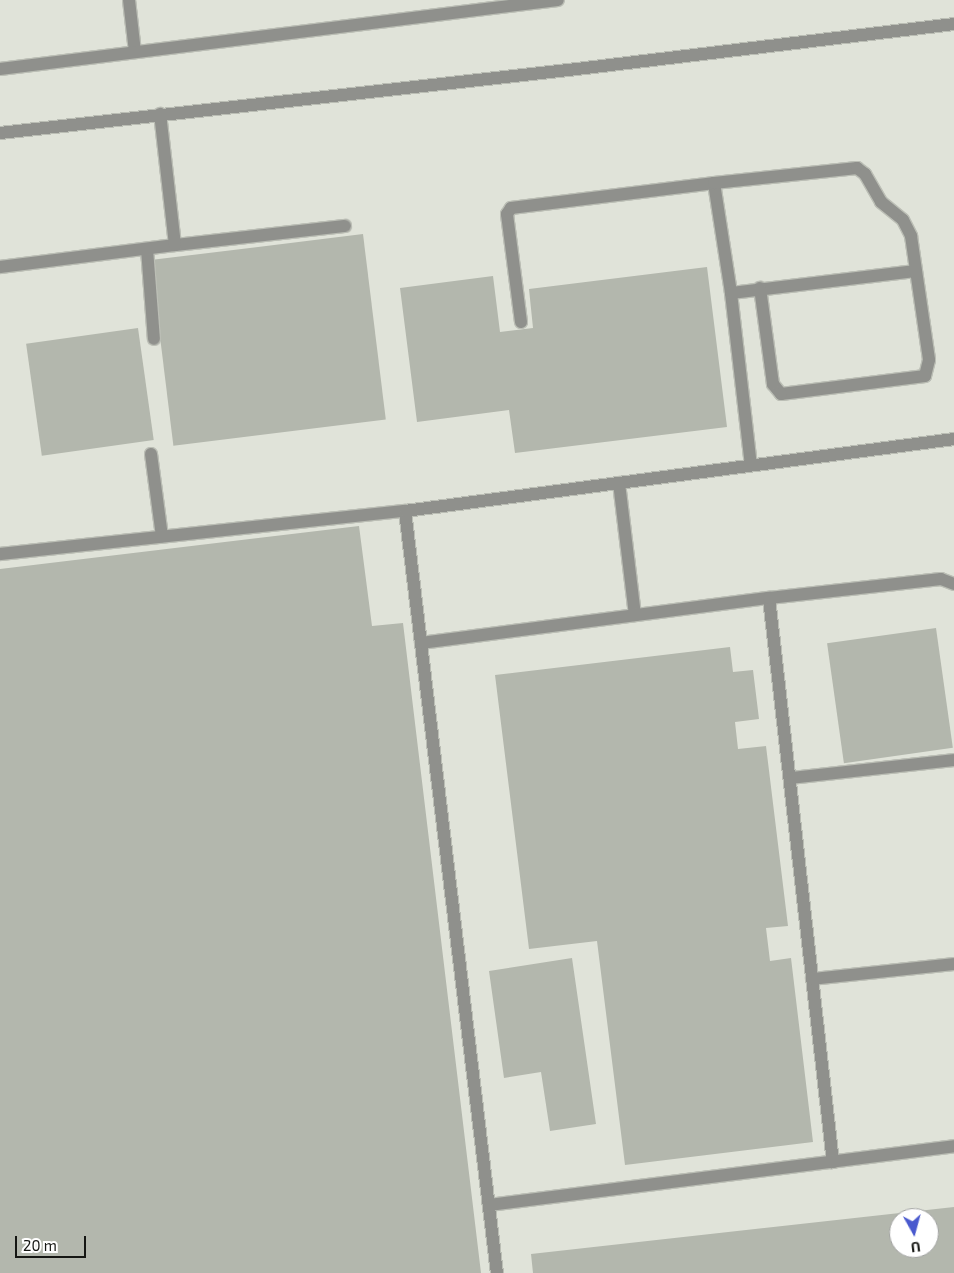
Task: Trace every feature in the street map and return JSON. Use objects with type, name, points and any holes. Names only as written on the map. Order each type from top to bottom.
[{"type":"street","points":[[129,0],[135,52]]},
{"type":"street","points":[[0,69],[558,0]]},
{"type":"street","points":[[0,133],[567,70],[954,24]]},
{"type":"street","points":[[160,114],[175,245]]},
{"type":"street","points":[[521,322],[508,210],[714,183],[857,168],[865,174],[881,202],[903,220],[908,227],[929,360],[926,376],[781,394],[773,384],[760,288]]},
{"type":"street","points":[[714,183],[731,293],[751,465]]},
{"type":"street","points":[[0,267],[345,226]]},
{"type":"street","points":[[147,249],[154,338]]},
{"type":"street","points":[[731,293],[760,288],[916,271]]},
{"type":"street","points":[[0,554],[405,511],[954,439]]},
{"type":"street","points":[[151,454],[162,536]]},
{"type":"street","points":[[619,484],[635,615]]},
{"type":"street","points":[[405,511],[497,1273]]},
{"type":"street","points":[[421,643],[769,598],[940,580],[954,584]]},
{"type":"street","points":[[769,598],[791,778],[833,1162]]},
{"type":"street","points":[[791,778],[954,760]]},
{"type":"street","points":[[812,978],[954,964]]},
{"type":"street","points":[[489,1204],[954,1146]]},
{"type":"building","points":[[363,234],[386,420],[173,446],[151,260]]},
{"type":"building","points":[[707,267],[727,427],[515,453],[509,410],[417,422],[400,288],[493,276],[500,332],[533,328],[529,289]]},
{"type":"building","points":[[138,328],[154,440],[42,456],[26,344]]},
{"type":"building","points":[[359,526],[372,626],[403,623],[481,1273],[0,1273],[0,569]]},
{"type":"building","points":[[936,628],[953,748],[844,763],[827,643]]},
{"type":"building","points":[[730,647],[733,672],[753,670],[759,719],[735,722],[738,749],[766,746],[788,926],[766,928],[770,961],[791,958],[813,1142],[625,1165],[597,941],[529,949],[495,675]]},
{"type":"building","points":[[572,958],[596,1124],[550,1131],[541,1072],[504,1078],[489,971]]},
{"type":"building","points":[[954,1207],[954,1273],[533,1273],[531,1254],[889,1214],[889,1258],[939,1258],[939,1209]]}]
